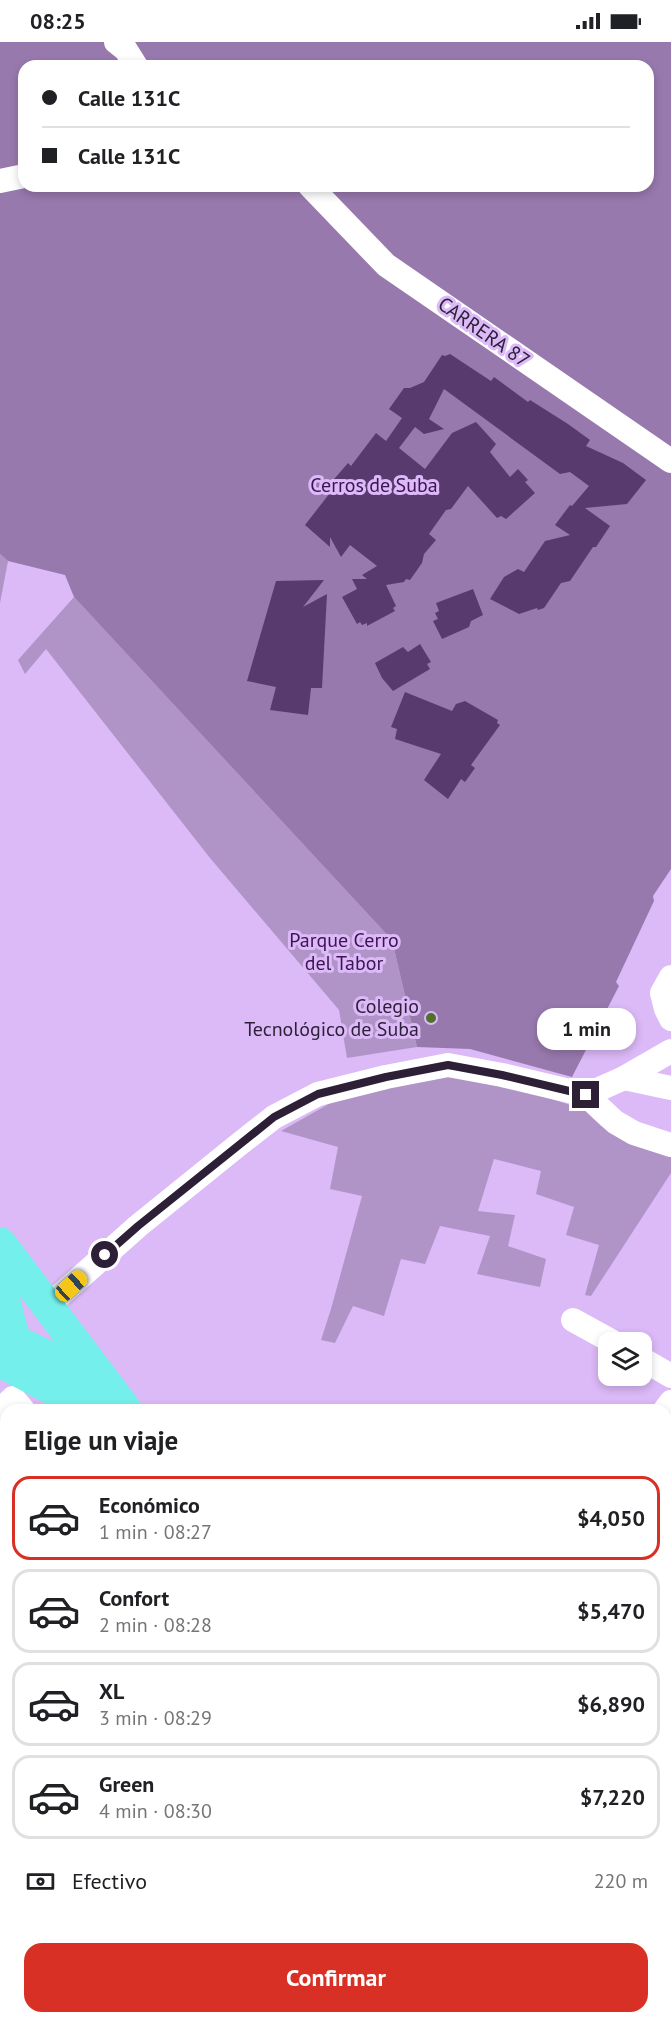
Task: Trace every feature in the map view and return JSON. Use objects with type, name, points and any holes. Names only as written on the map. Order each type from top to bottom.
[{"type":"main road","points":[[0,1243],[122,1404]]},
{"type":"main road","points":[[0,1284],[10,1375]]},
{"type":"main road","points":[[10,1375],[60,1362],[111,1404]]},
{"type":"main road","points":[[10,1375],[70,1404]]},
{"type":"street","points":[[116,42],[126,50],[132,60]]},
{"type":"street","points":[[0,182],[18,178]]},
{"type":"street","name":"CARRERA 87","points":[[316,192],[386,265],[671,461]]},
{"type":"street","points":[[666,985],[666,1009],[671,1019]]},
{"type":"street","points":[[586,1095],[624,1078],[671,1051]]},
{"type":"street","points":[[48,1306],[138,1226],[237,1146],[274,1117],[318,1094],[448,1065],[586,1095],[615,1122],[634,1133],[671,1145]]},
{"type":"street","points":[[624,1078],[671,1088]]},
{"type":"street","points":[[573,1320],[598,1334]]},
{"type":"street","points":[[652,1365],[671,1376]]},
{"type":"green space","name":"Cerros de Suba","points":[[0,42],[671,42],[671,869],[653,896],[654,901],[616,982],[619,986],[572,1077],[470,1049],[417,1047],[392,940],[74,597],[65,575],[8,561],[0,554]]},
{"type":"green space","points":[[0,554],[8,561],[0,603]]},
{"type":"green space","name":"Parque Cerro del Tabor","points":[[74,597],[392,940],[417,1047],[347,1058],[339,1010],[210,858],[46,649],[25,674],[18,660]]},
{"type":"green space","points":[[436,1076],[492,1080],[583,1109],[601,1126],[671,1147],[671,1173],[591,1296],[585,1295],[599,1245],[566,1235],[574,1207],[536,1194],[541,1171],[494,1159],[478,1211],[515,1215],[508,1246],[546,1259],[540,1287],[477,1274],[490,1236],[440,1226],[425,1264],[401,1259],[384,1316],[353,1306],[335,1343],[321,1340],[362,1196],[330,1189],[338,1147],[281,1131],[334,1101]]},
{"type":"building","points":[[450,354],[491,381],[494,377],[528,402],[530,400],[568,424],[590,440],[586,446],[623,463],[646,480],[627,504],[585,508],[610,526],[570,581],[561,583],[544,608],[519,614],[490,599],[504,577],[518,569],[524,572],[545,541],[570,535],[555,525],[570,505],[572,506],[589,486],[570,472],[560,474],[444,389],[429,419],[444,429],[424,434],[415,427],[399,448],[425,469],[452,433],[476,422],[496,444],[490,452],[510,477],[518,469],[528,480],[525,482],[535,493],[506,519],[501,516],[497,518],[468,486],[451,509],[446,510],[429,534],[436,540],[424,554],[422,563],[410,580],[386,585],[396,606],[393,608],[395,611],[367,626],[367,623],[357,624],[342,597],[357,589],[352,579],[367,579],[362,575],[377,566],[350,545],[341,557],[330,537],[330,547],[305,525],[333,489],[329,485],[348,463],[351,466],[376,433],[386,441],[402,418],[389,409],[404,388],[424,382],[442,355]]},
{"type":"building","points":[[324,580],[303,607],[327,594],[322,688],[311,688],[308,715],[270,710],[276,687],[247,681],[276,581]]},
{"type":"building","points":[[473,589],[483,615],[471,621],[469,627],[442,639],[433,621],[438,619],[435,613],[439,611],[436,603]]},
{"type":"building","points":[[420,644],[431,662],[427,664],[430,669],[393,691],[382,678],[375,663],[403,647],[408,652]]},
{"type":"building","points":[[405,692],[452,711],[456,704],[465,701],[498,720],[497,723],[500,725],[471,765],[475,768],[465,782],[461,779],[448,799],[424,780],[441,754],[395,739],[397,729],[391,727]]},
{"type":"place","name":"Colegio Tecnológico de Suba","points":[[431,1018]]},
{"type":"route","points":[[105,1255],[274,1117],[318,1094],[448,1065],[586,1095]]}]
